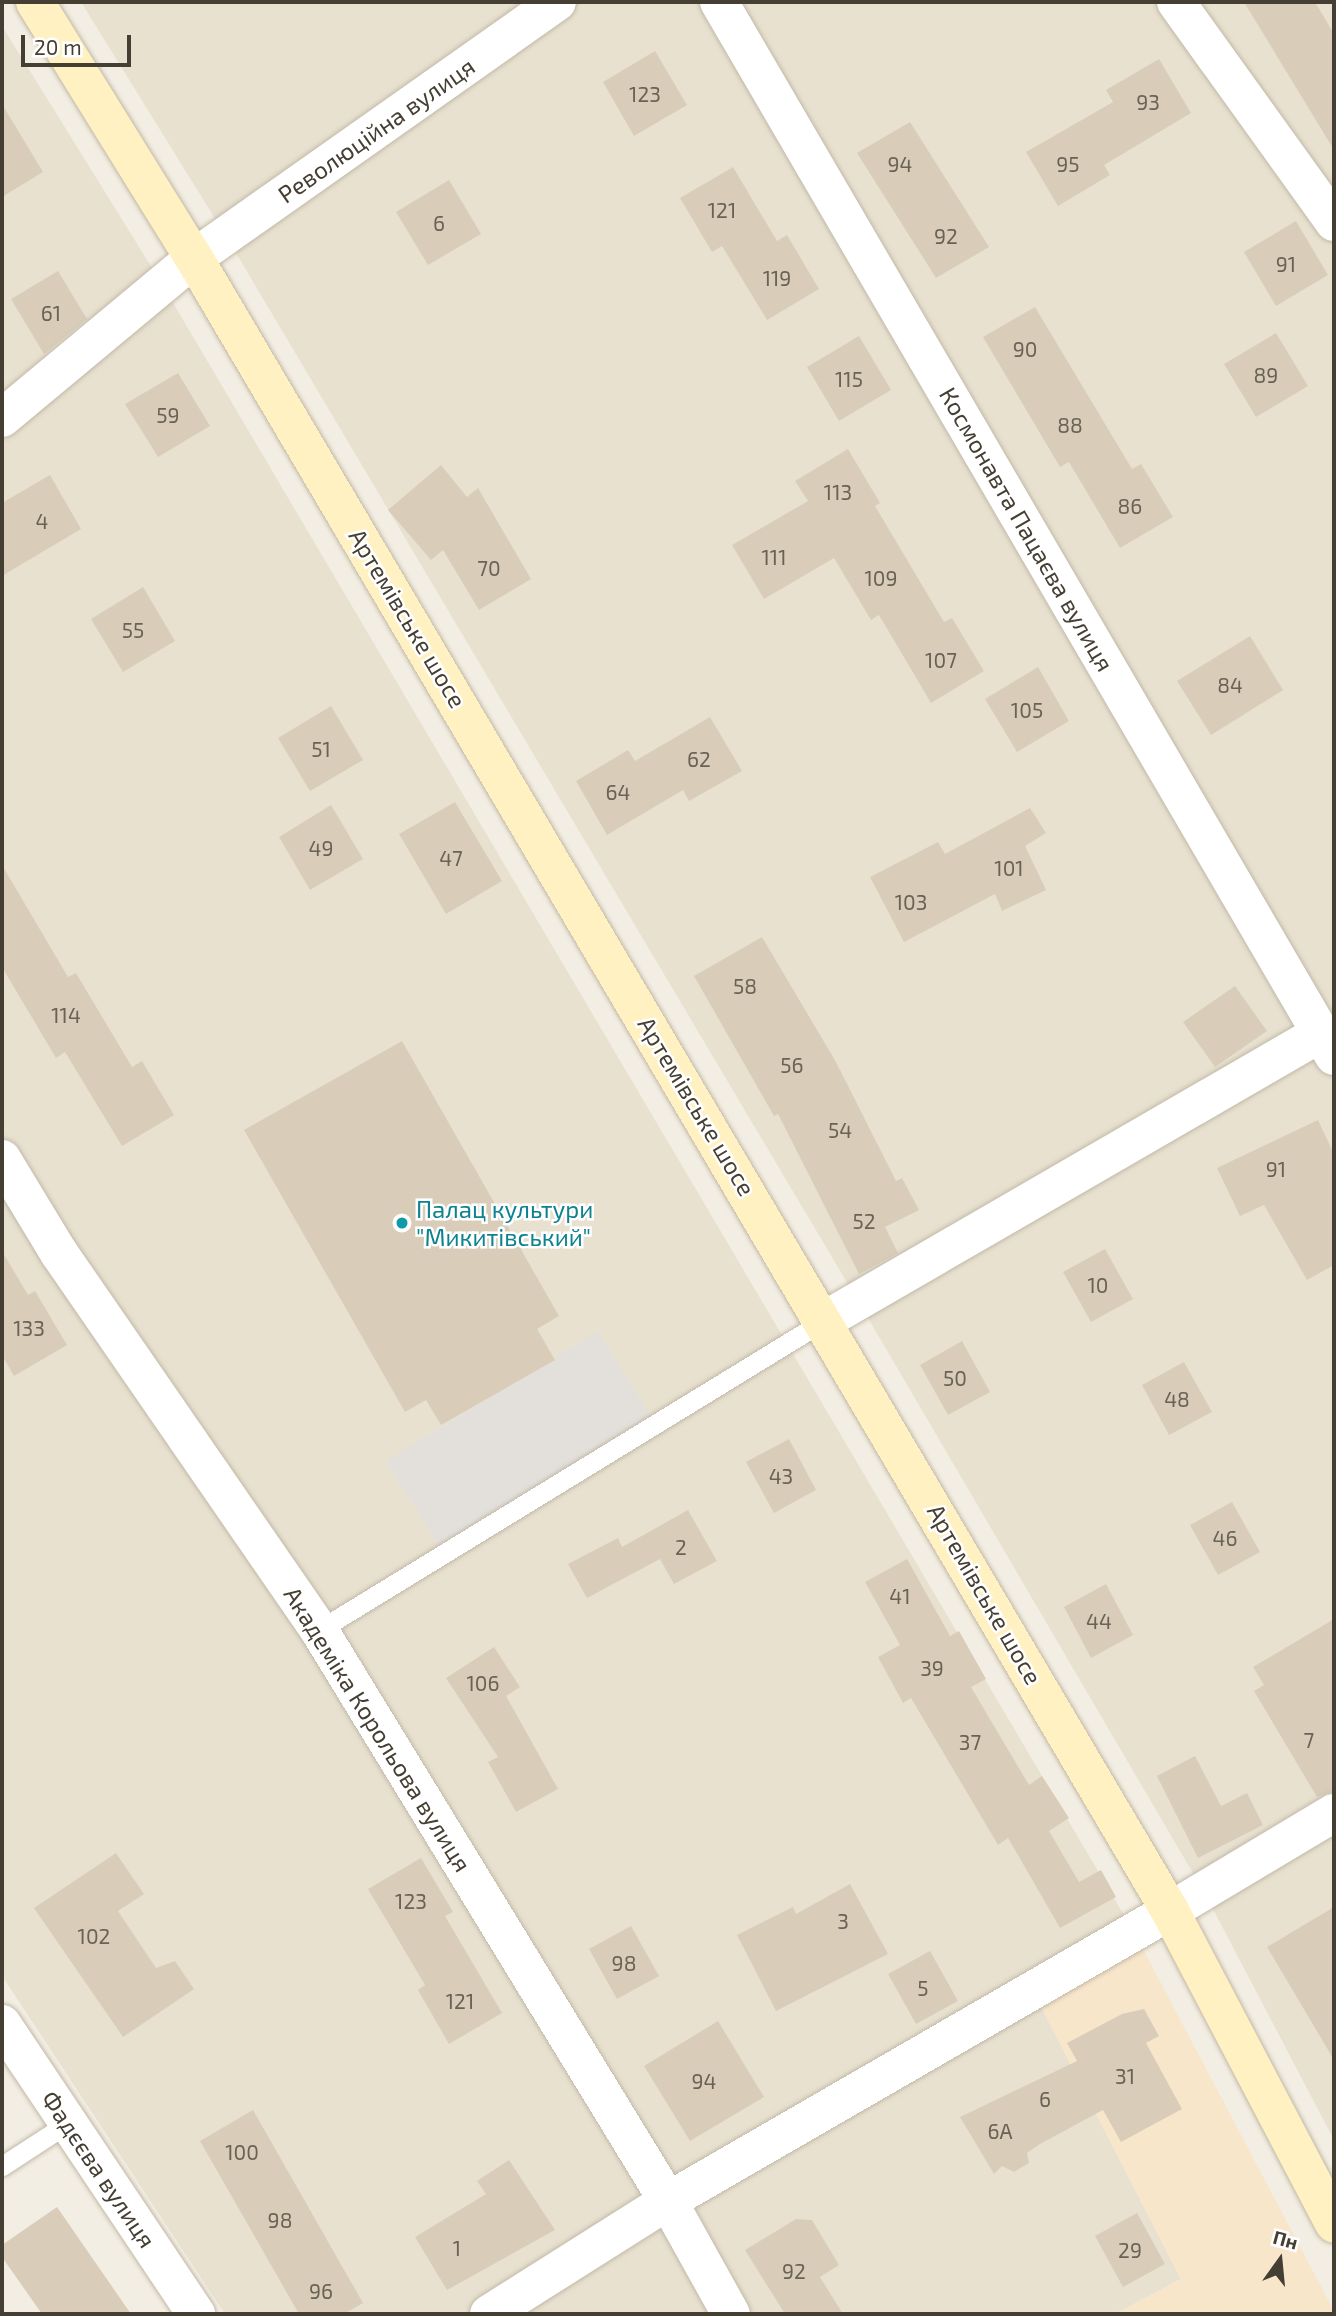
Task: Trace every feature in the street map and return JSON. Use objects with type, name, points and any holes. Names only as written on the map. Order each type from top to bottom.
[{"type":"main road","name":"Артемівське шосе","points":[[36,2],[194,258],[825,1321],[1170,1911],[1334,2224]]},
{"type":"street","name":"Революційна вулиця","points":[[2,418],[194,258],[558,2]]},
{"type":"street","name":"Космонавта Пацаєва вулиця","points":[[719,2],[1327,1045]]},
{"type":"street","points":[[1176,2],[1334,222]]},
{"type":"street","points":[[825,1321],[1327,1045]]},
{"type":"street","name":"Академіка Корольова вулиця","points":[[2,1159],[60,1253],[319,1630],[668,2201],[731,2314]]},
{"type":"street","points":[[489,2314],[668,2201],[1170,1911],[1334,1813]]},
{"type":"street","name":"Фадєєва вулиця","points":[[2,2024],[197,2314]]},
{"type":"lane","points":[[319,1630],[825,1321]]},
{"type":"lane","points":[[2,2166],[68,2123]]},
{"type":"shaded area","points":[[81,2],[1334,2],[1334,2140],[1204,1892],[858,1301],[227,238]]},
{"type":"shaded area","points":[[2,26],[159,279],[1134,1932],[1033,1991],[1181,2279],[1115,2314],[225,2314],[2,1976]]},
{"type":"shaded area","points":[[598,1331],[656,1424],[444,1554],[386,1461]]},
{"type":"shaded area","points":[[1134,1932],[1334,2314],[1115,2314],[1181,2279],[1033,1991]]},
{"type":"building","points":[[1244,2],[1315,2],[1334,34],[1334,150]]},
{"type":"building","points":[[655,51],[687,105],[634,136],[603,82]]},
{"type":"building","points":[[1159,59],[1191,113],[1104,165],[1110,175],[1058,206],[1026,152],[1113,102],[1106,90]]},
{"type":"building","points":[[2,104],[43,172],[2,197]]},
{"type":"building","points":[[910,122],[989,247],[936,278],[857,153]]},
{"type":"building","points":[[733,167],[777,241],[787,235],[819,289],[767,320],[722,246],[712,252],[680,198]]},
{"type":"building","points":[[449,180],[481,234],[428,265],[396,212]]},
{"type":"building","points":[[1296,221],[1328,275],[1276,306],[1244,252]]},
{"type":"building","points":[[58,271],[87,319],[44,354],[11,299]]},
{"type":"building","points":[[1035,307],[1132,469],[1141,464],[1173,517],[1120,548],[1069,462],[1060,467],[983,337]]},
{"type":"building","points":[[1276,333],[1308,386],[1256,417],[1224,364]]},
{"type":"building","points":[[859,336],[891,390],[839,421],[807,367]]},
{"type":"building","points":[[178,373],[210,426],[158,457],[125,404]]},
{"type":"building","points":[[848,449],[880,503],[875,506],[944,622],[952,618],[984,671],[931,703],[879,615],[871,620],[834,558],[764,599],[732,545],[808,501],[795,481]]},
{"type":"building","points":[[441,465],[467,497],[478,488],[531,579],[479,610],[443,550],[431,560],[388,510]]},
{"type":"building","points":[[50,475],[81,529],[2,576],[2,503]]},
{"type":"building","points":[[143,587],[175,641],[123,672],[91,619]]},
{"type":"building","points":[[1250,636],[1283,690],[1211,735],[1177,681]]},
{"type":"building","points":[[1038,667],[1069,721],[1017,752],[985,699]]},
{"type":"building","points":[[331,706],[363,760],[310,791],[278,738]]},
{"type":"building","points":[[710,717],[742,771],[689,801],[683,790],[607,835],[576,781],[628,750],[635,761]]},
{"type":"building","points":[[455,802],[502,881],[446,914],[399,834]]},
{"type":"building","points":[[331,805],[363,859],[310,890],[279,837]]},
{"type":"building","points":[[1030,808],[1046,833],[1025,846],[1046,890],[1002,911],[995,894],[904,942],[870,877],[938,842],[945,854]]},
{"type":"building","points":[[2,865],[68,977],[76,973],[132,1067],[142,1061],[174,1115],[122,1146],[65,1052],[56,1058],[2,967]]},
{"type":"building","points":[[762,937],[836,1062],[896,1181],[902,1178],[919,1210],[885,1227],[898,1253],[859,1274],[778,1114],[774,1116],[694,976]]},
{"type":"building","points":[[1235,986],[1267,1031],[1215,1067],[1183,1022]]},
{"type":"building","name":"Палац культури \"Микитівський\"","points":[[402,1041],[559,1316],[537,1329],[555,1360],[441,1425],[426,1400],[405,1412],[244,1130]]},
{"type":"building","points":[[1318,1120],[1334,1154],[1334,1265],[1307,1280],[1264,1205],[1240,1216],[1217,1168]]},
{"type":"building","points":[[1105,1249],[1133,1299],[1091,1322],[1063,1272]]},
{"type":"building","points":[[2,1251],[28,1295],[35,1291],[67,1345],[14,1376],[2,1355]]},
{"type":"building","points":[[962,1341],[990,1392],[948,1415],[920,1365]]},
{"type":"building","points":[[1184,1362],[1212,1412],[1169,1435],[1142,1385]]},
{"type":"building","points":[[789,1439],[816,1490],[774,1513],[746,1462]]},
{"type":"building","points":[[1232,1502],[1260,1552],[1218,1575],[1190,1525]]},
{"type":"building","points":[[688,1510],[717,1561],[674,1584],[660,1559],[587,1598],[568,1564],[618,1538],[622,1547]]},
{"type":"building","points":[[907,1559],[950,1636],[959,1631],[986,1679],[971,1687],[1029,1785],[1042,1776],[1069,1818],[1049,1831],[1079,1882],[1101,1870],[1116,1897],[1060,1928],[1008,1838],[998,1845],[911,1698],[903,1703],[878,1657],[900,1645],[865,1582]]},
{"type":"building","points":[[1106,1584],[1133,1635],[1091,1658],[1064,1607]]},
{"type":"building","points":[[1334,1619],[1334,1791],[1317,1797],[1254,1691],[1264,1685],[1253,1667]]},
{"type":"building","points":[[494,1647],[520,1687],[506,1696],[558,1789],[516,1812],[488,1762],[498,1757],[446,1678]]},
{"type":"building","points":[[1195,1756],[1221,1806],[1247,1793],[1263,1825],[1198,1858],[1157,1776]]},
{"type":"building","points":[[116,1853],[144,1894],[118,1911],[156,1968],[175,1961],[194,1989],[123,2037],[34,1908]]},
{"type":"building","points":[[421,1858],[453,1912],[445,1916],[502,2013],[449,2044],[418,1990],[425,1985],[368,1889]]},
{"type":"building","points":[[850,1884],[888,1954],[776,2011],[737,1935],[793,1907],[796,1914]]},
{"type":"building","points":[[1334,1907],[1334,2060],[1267,1947]]},
{"type":"building","points":[[631,1926],[659,1976],[617,1999],[589,1949]]},
{"type":"building","points":[[930,1951],[958,2001],[916,2024],[888,1974]]},
{"type":"building","points":[[1144,2009],[1159,2036],[1146,2043],[1182,2109],[1121,2142],[1103,2110],[1027,2153],[1029,2163],[1014,2172],[1002,2166],[994,2174],[960,2117],[1077,2061],[1067,2043],[1122,2014]]},
{"type":"building","points":[[718,2021],[764,2097],[690,2141],[644,2066]]},
{"type":"building","points":[[253,2110],[363,2303],[344,2314],[299,2314],[200,2141]]},
{"type":"building","points":[[509,2160],[555,2230],[447,2290],[415,2237],[486,2194],[477,2181]]},
{"type":"building","points":[[57,2207],[131,2314],[42,2314],[2,2257],[2,2245]]},
{"type":"building","points":[[1137,2213],[1165,2264],[1123,2287],[1095,2236]]},
{"type":"building","points":[[796,2219],[812,2220],[839,2265],[820,2277],[843,2314],[785,2314],[745,2250]]},
{"type":"place","name":"Палац культури \"Микитівський\"","points":[[402,1223]]}]
